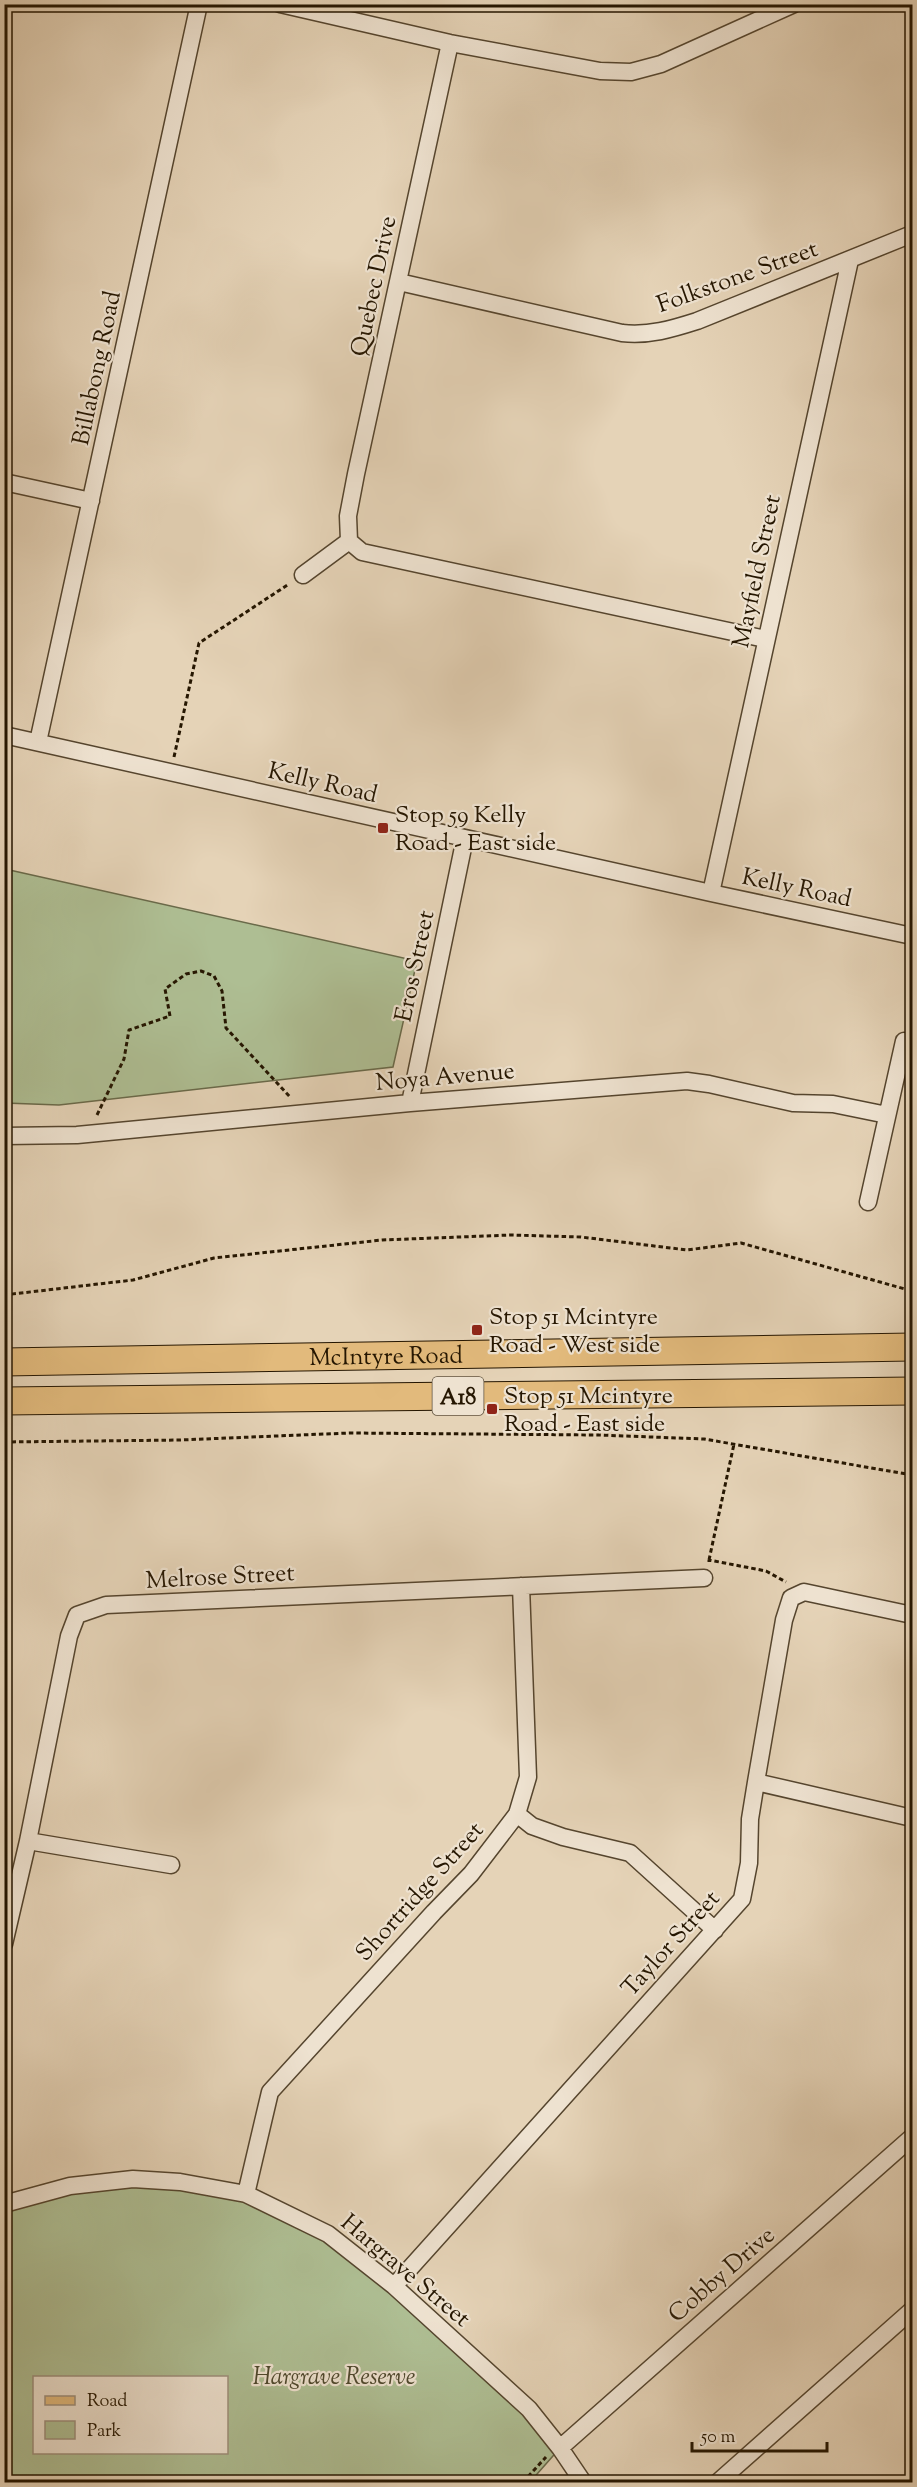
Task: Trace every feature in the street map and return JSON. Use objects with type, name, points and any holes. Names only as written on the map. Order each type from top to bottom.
[{"type":"main road","name":"McIntyre Road","points":[[4,1362],[912,1347]]},
{"type":"main road","name":"McIntyre Road","points":[[4,1401],[912,1391]]},
{"type":"street","name":"Billabong Road","points":[[38,742],[199,4]]},
{"type":"street","points":[[280,4],[450,43],[600,71],[622,73],[661,64],[794,4]]},
{"type":"street","name":"Quebec Drive","points":[[349,541],[348,516],[356,474],[450,43]]},
{"type":"street","name":"Folkstone Street","points":[[399,282],[622,333],[646,334],[674,329],[697,321],[912,234]]},
{"type":"street","name":"Mayfield Street","points":[[711,893],[850,260]]},
{"type":"street","points":[[4,482],[91,501]]},
{"type":"street","points":[[303,575],[349,541],[362,552],[765,639]]},
{"type":"street","name":"Kelly Road","points":[[4,735],[912,936]]},
{"type":"street","name":"Eros Street","points":[[410,1103],[465,838]]},
{"type":"street","points":[[868,1202],[904,1041]]},
{"type":"street","name":"Noya Avenue","points":[[4,1136],[86,1134],[410,1103],[687,1081],[793,1103],[833,1104],[887,1115]]},
{"type":"street","name":"Melrose Street","points":[[4,1944],[28,1841],[69,1636],[78,1615],[106,1605],[704,1578]]},
{"type":"street","name":"Shortridge Street","points":[[246,2194],[270,2092],[471,1874],[517,1815],[528,1777],[521,1586]]},
{"type":"street","points":[[804,1592],[912,1615]]},
{"type":"street","name":"Taylor Street","points":[[394,2286],[742,1899],[749,1863],[750,1819],[784,1620],[791,1598],[804,1592]]},
{"type":"street","points":[[756,1782],[912,1818]]},
{"type":"street","points":[[517,1815],[532,1826],[563,1837],[630,1853],[715,1930]]},
{"type":"street","points":[[28,1841],[171,1865]]},
{"type":"street","name":"Cobby Drive","points":[[555,2450],[912,2137]]},
{"type":"street","name":"Hargrave Street","points":[[4,2204],[70,2186],[133,2179],[180,2182],[246,2194],[328,2234],[394,2286],[529,2409],[555,2450],[583,2482]]},
{"type":"street","points":[[718,2482],[912,2310]]},
{"type":"path","points":[[170,772],[199,643],[303,575]]},
{"type":"path","points":[[86,1134],[114,1083],[124,1059],[129,1030],[170,1016],[165,989],[186,974],[201,971],[214,976],[222,991],[226,1028],[284,1088],[301,1113]]},
{"type":"path","points":[[4,1295],[133,1280],[214,1258],[382,1240],[512,1235],[581,1236],[687,1250],[741,1243],[912,1289]]},
{"type":"path","points":[[4,1442],[180,1440],[361,1433],[599,1435],[704,1439],[912,1475]]},
{"type":"path","points":[[704,1578],[710,1560],[734,1443]]},
{"type":"path","points":[[710,1560],[766,1571],[804,1592]]},
{"type":"path","points":[[523,2482],[555,2450]]},
{"type":"green space","points":[[5,869],[417,961],[393,1067],[59,1105],[5,1103]]},
{"type":"green space","name":"Hargrave Reserve","points":[[133,2179],[246,2194],[328,2234],[560,2448],[530,2482],[5,2482],[5,2205]]},
{"type":"place","name":"Stop 59 Kelly Road - East side","points":[[383,828]]},
{"type":"place","name":"Stop 51 Mcintyre Road - West side","points":[[477,1330]]},
{"type":"place","name":"Stop 51 Mcintyre Road - East side","points":[[492,1409]]}]
